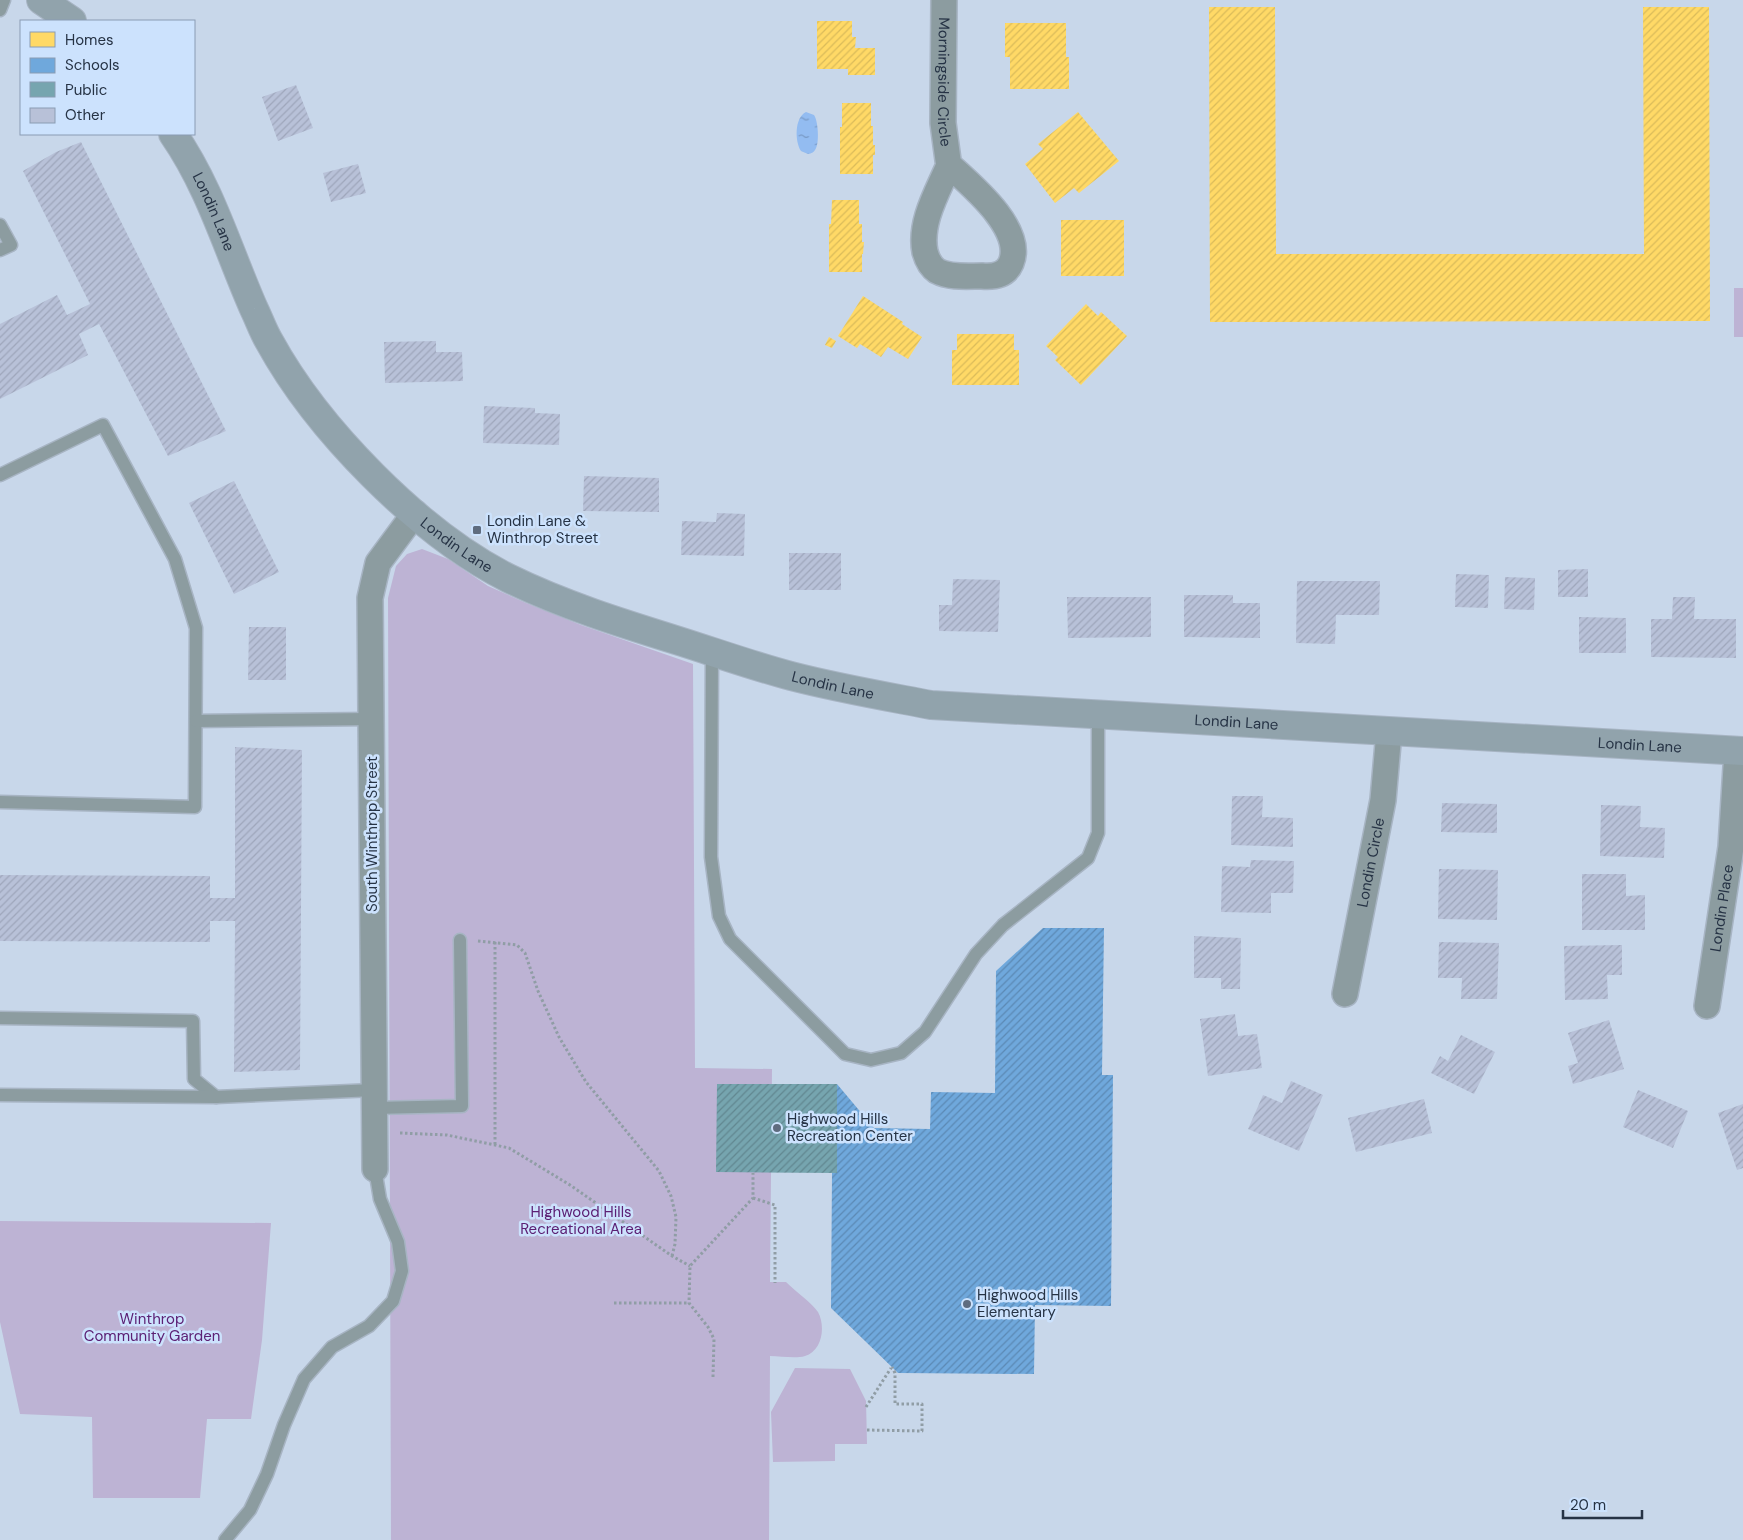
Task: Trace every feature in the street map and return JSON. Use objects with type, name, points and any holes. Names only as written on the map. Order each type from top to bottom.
[{"type":"street","points":[[41,0],[71,20]]},
{"type":"street","name":"Morningside Circle","points":[[944,0],[943,123],[949,165],[926,223],[924,240],[927,258],[933,268],[947,275],[1000,275],[1008,269],[1013,258],[1010,235],[1001,219],[986,200],[949,165]]},
{"type":"street","name":"Londin Lane","points":[[174,135],[208,195],[245,290],[268,340],[301,392],[334,433],[371,473],[415,513],[465,552],[506,577],[559,601],[726,658],[864,693],[930,704],[1740,751]]},
{"type":"street","name":"South Winthrop Street","points":[[375,1169],[370,598],[378,562],[415,513]]},
{"type":"street","name":"Londin Circle","points":[[1345,994],[1383,800],[1389,732]]},
{"type":"street","name":"Londin Place","points":[[1706,1006],[1731,846],[1740,751]]},
{"type":"lane","points":[[0,10],[4,0]]},
{"type":"lane","points":[[0,225],[11,245],[0,250]]},
{"type":"lane","points":[[0,475],[103,425],[174,560],[196,628],[194,806],[0,802]]},
{"type":"lane","points":[[712,652],[711,857],[719,916],[730,939],[845,1054],[871,1060],[902,1053],[925,1032],[976,954],[1003,925],[1088,858],[1098,833],[1098,715]]},
{"type":"lane","points":[[196,721],[371,719]]},
{"type":"lane","points":[[0,1095],[216,1097],[374,1110],[462,1106],[460,940]]},
{"type":"lane","points":[[0,1018],[193,1021],[194,1080],[216,1097]]},
{"type":"lane","points":[[225,1540],[250,1510],[267,1474],[284,1425],[304,1379],[332,1347],[369,1326],[394,1301],[402,1271],[398,1242],[380,1199],[375,1169]]},
{"type":"path","points":[[460,940],[517,945],[525,953],[538,991],[559,1037],[582,1075],[627,1134],[659,1171],[671,1196],[676,1217],[675,1244],[672,1256]]},
{"type":"path","points":[[495,942],[495,1145]]},
{"type":"path","points":[[374,1110],[448,1135],[509,1148],[563,1181],[672,1256],[690,1266]]},
{"type":"path","points":[[713,1377],[714,1339],[708,1327],[690,1303],[690,1266],[753,1198],[753,1173]]},
{"type":"path","points":[[753,1198],[775,1205],[775,1283]]},
{"type":"path","points":[[614,1303],[690,1303]]},
{"type":"path","points":[[866,1407],[892,1367],[895,1373],[895,1404],[922,1404],[922,1431],[867,1430]]},
{"type":"green space","points":[[1734,288],[1743,288],[1743,337],[1734,337]]},
{"type":"green space","name":"Highwood Hills Recreational Area","points":[[422,549],[448,559],[488,586],[526,603],[581,625],[693,664],[695,1068],[772,1069],[770,1282],[786,1282],[816,1309],[822,1324],[819,1344],[811,1353],[797,1357],[770,1356],[769,1540],[391,1540],[388,598],[396,566],[407,554]]},
{"type":"green space","name":"Winthrop Community Garden","points":[[0,1221],[271,1223],[262,1340],[251,1419],[207,1419],[200,1498],[93,1498],[92,1417],[20,1414],[0,1322]]},
{"type":"green space","points":[[795,1368],[850,1369],[866,1401],[867,1444],[835,1444],[835,1461],[773,1462],[771,1412]]},
{"type":"water","points":[[806,112],[814,115],[818,132],[817,147],[808,154],[801,151],[797,136],[799,119]]},
{"type":"building: Homes","points":[[1209,7],[1275,7],[1276,254],[1644,254],[1643,7],[1709,7],[1710,321],[1210,322]]},
{"type":"building: Homes","points":[[817,21],[852,21],[852,37],[856,37],[855,48],[875,48],[875,75],[848,75],[848,69],[817,69]]},
{"type":"building: Homes","points":[[1005,23],[1066,23],[1066,57],[1069,57],[1069,89],[1010,89],[1010,57],[1005,57]]},
{"type":"building: Homes","points":[[842,103],[871,103],[871,126],[873,126],[873,145],[875,145],[873,174],[840,174]]},
{"type":"building: Homes","points":[[1078,112],[1119,161],[1079,193],[1074,188],[1055,203],[1025,164],[1043,149],[1038,144]]},
{"type":"building: Homes","points":[[832,200],[859,200],[859,224],[862,224],[862,242],[864,242],[862,272],[829,272],[829,224],[831,224]]},
{"type":"building: Homes","points":[[1061,220],[1124,220],[1124,276],[1061,276]]},
{"type":"building: Homes","points":[[863,296],[922,337],[908,359],[888,347],[881,357],[860,344],[857,348],[838,336]]},
{"type":"building: Homes","points":[[1086,304],[1098,316],[1101,312],[1127,336],[1081,385],[1055,360],[1058,357],[1046,346]]},
{"type":"building: Homes","points":[[957,334],[1014,334],[1014,350],[1019,350],[1019,385],[952,385],[952,350],[957,350]]},
{"type":"building: Homes","points":[[829,337],[836,341],[832,348],[825,345]]},
{"type":"building: Schools","points":[[1043,928],[1104,928],[1102,1075],[1113,1075],[1111,1306],[1035,1305],[1034,1374],[898,1373],[831,1308],[832,1173],[837,1173],[837,1084],[874,1128],[930,1129],[931,1092],[995,1093],[996,971]]},
{"type":"building: Public","name":"Highwood Hills Recreation Center","points":[[717,1084],[837,1084],[837,1173],[716,1172]]},
{"type":"building: Other","points":[[296,85],[313,128],[278,141],[262,97]]},
{"type":"building: Other","points":[[81,142],[226,431],[168,456],[99,324],[79,334],[88,355],[0,399],[0,324],[57,295],[67,315],[90,304],[23,171],[56,152]]},
{"type":"building: Other","points":[[358,164],[366,193],[331,202],[323,173]]},
{"type":"building: Other","points":[[436,341],[436,352],[462,352],[463,381],[385,383],[384,342]]},
{"type":"building: Other","points":[[484,406],[535,408],[535,413],[560,414],[559,445],[483,443]]},
{"type":"building: Other","points":[[584,476],[659,478],[659,512],[583,511]]},
{"type":"building: Other","points":[[234,481],[279,572],[234,594],[189,503]]},
{"type":"building: Other","points":[[717,513],[745,514],[744,556],[681,555],[682,521],[716,522]]},
{"type":"building: Other","points":[[789,553],[841,553],[841,590],[789,590]]},
{"type":"building: Other","points":[[1588,569],[1588,597],[1558,597],[1558,570]]},
{"type":"building: Other","points":[[1456,574],[1489,575],[1488,608],[1455,607]]},
{"type":"building: Other","points":[[1505,577],[1535,578],[1534,610],[1504,609]]},
{"type":"building: Other","points":[[953,579],[1000,580],[998,632],[939,631],[939,605],[952,605]]},
{"type":"building: Other","points":[[1297,581],[1380,581],[1379,615],[1336,615],[1335,644],[1296,643]]},
{"type":"building: Other","points":[[1184,595],[1233,595],[1233,603],[1260,603],[1260,638],[1184,637]]},
{"type":"building: Other","points":[[1067,597],[1151,597],[1151,637],[1068,638]]},
{"type":"building: Other","points":[[1673,597],[1695,597],[1694,619],[1736,619],[1736,658],[1651,657],[1651,619],[1672,619]]},
{"type":"building: Other","points":[[1579,617],[1626,618],[1626,653],[1579,653]]},
{"type":"building: Other","points":[[249,627],[286,627],[286,680],[248,680]]},
{"type":"building: Other","points":[[235,747],[302,750],[300,1070],[234,1072],[235,921],[210,921],[210,942],[0,941],[0,875],[210,876],[210,898],[235,898]]},
{"type":"building: Other","points":[[1232,796],[1263,796],[1262,817],[1293,818],[1293,847],[1231,845]]},
{"type":"building: Other","points":[[1442,803],[1497,804],[1497,833],[1441,832]]},
{"type":"building: Other","points":[[1601,805],[1641,806],[1640,827],[1665,828],[1664,858],[1600,856]]},
{"type":"building: Other","points":[[1251,860],[1294,861],[1293,893],[1271,893],[1271,913],[1221,912],[1222,866],[1250,867]]},
{"type":"building: Other","points":[[1439,869],[1498,870],[1497,920],[1438,919]]},
{"type":"building: Other","points":[[1582,874],[1626,874],[1626,896],[1645,895],[1645,930],[1582,930]]},
{"type":"building: Other","points":[[1194,936],[1241,938],[1240,989],[1221,989],[1221,978],[1194,978]]},
{"type":"building: Other","points":[[1439,942],[1499,943],[1497,999],[1461,999],[1462,978],[1438,978]]},
{"type":"building: Other","points":[[1622,945],[1622,975],[1607,975],[1608,999],[1565,1000],[1564,946]]},
{"type":"building: Other","points":[[1235,1014],[1238,1036],[1257,1034],[1262,1068],[1208,1076],[1200,1019]]},
{"type":"building: Other","points":[[1609,1020],[1624,1069],[1573,1084],[1568,1066],[1578,1063],[1568,1033]]},
{"type":"building: Other","points":[[1461,1035],[1495,1052],[1474,1094],[1431,1073],[1440,1056],[1448,1061]]},
{"type":"building: Other","points":[[1291,1081],[1323,1095],[1299,1151],[1248,1129],[1263,1095],[1282,1103]]},
{"type":"building: Other","points":[[1638,1090],[1688,1111],[1673,1148],[1623,1127]]},
{"type":"building: Other","points":[[1424,1099],[1432,1133],[1356,1152],[1348,1118]]},
{"type":"building: Other","points":[[1743,1104],[1743,1168],[1737,1170],[1718,1113]]},
{"type":"place","name":"Londin Lane & Winthrop Street","points":[[477,530]]},
{"type":"place","name":"Highwood Hills Recreation Center","points":[[777,1128]]},
{"type":"place","name":"Highwood Hills Elementary","points":[[967,1304]]}]
